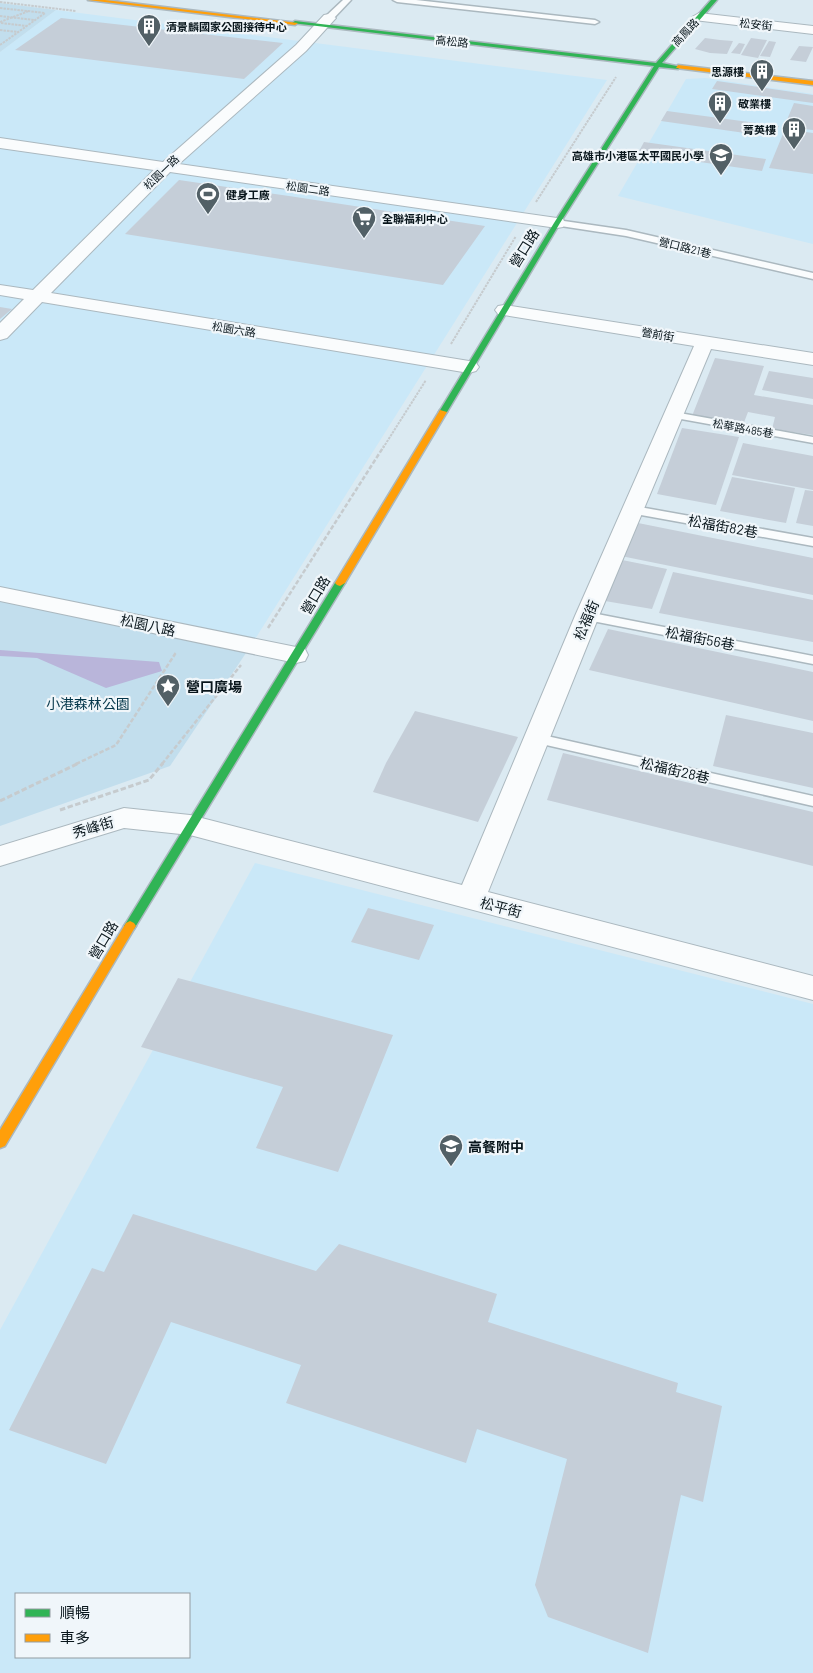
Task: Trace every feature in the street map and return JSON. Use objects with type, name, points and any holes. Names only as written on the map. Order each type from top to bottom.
[{"type":"street","name":"高松路","points":[[91,0],[325,22],[660,60],[813,73]]},
{"type":"street","name":"高松路","points":[[170,0],[325,22]]},
{"type":"street","name":"高鳳路","points":[[660,60],[714,0]]},
{"type":"street","name":"松安街","points":[[699,17],[813,30]]},
{"type":"street","name":"松園一路","points":[[0,334],[39,297],[165,168],[301,48],[325,22]]},
{"type":"street","name":"高松路","points":[[660,60],[813,83]]},
{"type":"street","name":"營口路","points":[[0,1142],[190,825],[296,655],[557,223],[660,60]]},
{"type":"street","name":"松園二路","points":[[0,143],[557,223]]},
{"type":"street","name":"松園六路","points":[[0,290],[469,368]]},
{"type":"street","name":"營前街","points":[[504,310],[813,359]]},
{"type":"street","name":"松福街","points":[[471,899],[587,616],[705,341]]},
{"type":"street","name":"松園八路","points":[[0,594],[296,655]]},
{"type":"street","name":"秀峰街","points":[[0,856],[124,818],[190,825]]},
{"type":"street","name":"松平街","points":[[190,825],[813,988]]},
{"type":"lane","points":[[325,22],[347,0]]},
{"type":"lane","points":[[398,0],[595,22]]},
{"type":"lane","name":"營口路21巷","points":[[557,223],[626,233],[813,276]]},
{"type":"lane","name":"松華路485巷","points":[[674,416],[813,440]]},
{"type":"lane","name":"松福街82巷","points":[[634,510],[813,542]]},
{"type":"lane","name":"松福街56巷","points":[[587,616],[813,660]]},
{"type":"lane","name":"松福街28巷","points":[[538,739],[813,800]]},
{"type":"path","points":[[0,8],[45,13],[0,45]]},
{"type":"path","points":[[0,22],[30,11]]},
{"type":"path","points":[[0,16],[35,20]]},
{"type":"path","points":[[0,22],[27,26]]},
{"type":"path","points":[[0,30],[18,32]]},
{"type":"path","points":[[0,41],[5,42]]},
{"type":"path","points":[[56,812],[149,780],[256,647],[439,363],[526,218],[617,76],[607,75]]},
{"type":"path","points":[[0,800],[116,745],[175,654]]},
{"type":"shaded area","points":[[56,10],[607,80],[250,647],[0,596],[0,52]]},
{"type":"shaded area","name":"高雄市小港區太平國民小學","points":[[705,78],[813,94],[813,244],[618,196],[686,79]]},
{"type":"shaded area","points":[[0,650],[159,662],[162,671],[106,688],[37,658],[0,656]]},
{"type":"shaded area","name":"高餐附中","points":[[255,863],[813,1004],[813,1673],[0,1673],[0,1330]]},
{"type":"green space","points":[[0,3],[56,10],[0,52]]},
{"type":"green space","name":"小港森林公園","points":[[0,596],[250,647],[170,766],[0,826]]},
{"type":"building","name":"清景麟國家公園接待中心","points":[[61,18],[283,43],[244,79],[15,50]]},
{"type":"building","points":[[705,38],[733,41],[727,54],[710,53],[695,49]]},
{"type":"building","points":[[751,38],[767,40],[758,58],[741,55]]},
{"type":"building","points":[[769,41],[776,42],[770,57],[760,56]]},
{"type":"building","points":[[739,43],[745,44],[740,54],[731,53]]},
{"type":"building","points":[[799,46],[813,47],[806,62],[790,60]]},
{"type":"building","name":"思源樓","points":[[717,81],[813,95],[813,103],[712,89]]},
{"type":"building","points":[[794,103],[813,106],[813,130],[784,127]]},
{"type":"building","name":"敬業樓","points":[[667,111],[779,126],[772,137],[661,121]]},
{"type":"building","name":"菁英樓","points":[[785,129],[813,133],[813,174],[769,168]]},
{"type":"building","points":[[644,142],[766,159],[762,171],[638,153]]},
{"type":"building","name":"全聯福利中心","points":[[179,180],[485,226],[443,285],[125,234]]},
{"type":"building","points":[[0,307],[12,309],[0,319]]},
{"type":"building","points":[[715,358],[764,366],[754,395],[813,405],[813,435],[772,429],[775,417],[748,412],[743,425],[692,416]]},
{"type":"building","points":[[769,371],[813,378],[813,399],[762,390]]},
{"type":"building","points":[[682,428],[739,437],[716,505],[657,494]]},
{"type":"building","points":[[743,443],[813,456],[813,490],[732,475]]},
{"type":"building","points":[[732,477],[795,488],[786,523],[720,511]]},
{"type":"building","points":[[805,490],[813,491],[813,526],[796,523]]},
{"type":"building","points":[[638,523],[813,558],[813,595],[621,556]]},
{"type":"building","points":[[622,560],[667,569],[652,609],[605,601]]},
{"type":"building","points":[[673,572],[813,600],[813,642],[659,613]]},
{"type":"building","points":[[608,629],[813,672],[813,721],[589,670]]},
{"type":"building","points":[[415,711],[518,737],[478,822],[373,792],[386,763]]},
{"type":"building","points":[[726,715],[813,733],[813,788],[713,766]]},
{"type":"building","points":[[563,753],[813,812],[813,866],[547,800]]},
{"type":"building","points":[[368,908],[434,925],[419,960],[351,942]]},
{"type":"building","points":[[178,978],[393,1035],[338,1172],[256,1148],[283,1087],[141,1047]]},
{"type":"building","points":[[133,1214],[316,1271],[339,1244],[497,1294],[488,1322],[678,1383],[676,1392],[722,1406],[703,1502],[681,1495],[648,1653],[548,1617],[535,1585],[567,1459],[477,1429],[466,1463],[286,1403],[301,1365],[171,1322],[106,1464],[9,1430],[92,1268],[104,1272]]},
{"type":"traffic: fast","points":[[443,412],[557,223],[657,65],[714,0]]},
{"type":"traffic: fast","points":[[295,23],[678,67]]},
{"type":"traffic: fast","points":[[130,926],[340,583]]},
{"type":"traffic: slow","points":[[91,0],[295,23]]},
{"type":"traffic: slow","points":[[678,67],[813,83]]},
{"type":"traffic: slow","points":[[340,583],[443,412]]},
{"type":"traffic: slow","points":[[0,1142],[130,926]]},
{"type":"place","name":"清景麟國家公園接待中心","points":[[149,47]]},
{"type":"place","name":"思源樓","points":[[762,92]]},
{"type":"place","name":"敬業樓","points":[[720,124]]},
{"type":"place","name":"菁英樓","points":[[794,150]]},
{"type":"place","name":"高雄市小港區太平國民小學","points":[[721,176]]},
{"type":"place","name":"健身工廠","points":[[208,215]]},
{"type":"place","name":"全聯福利中心","points":[[364,239]]},
{"type":"place","name":"營口廣場","points":[[168,707]]},
{"type":"place","name":"高餐附中","points":[[451,1167]]}]
